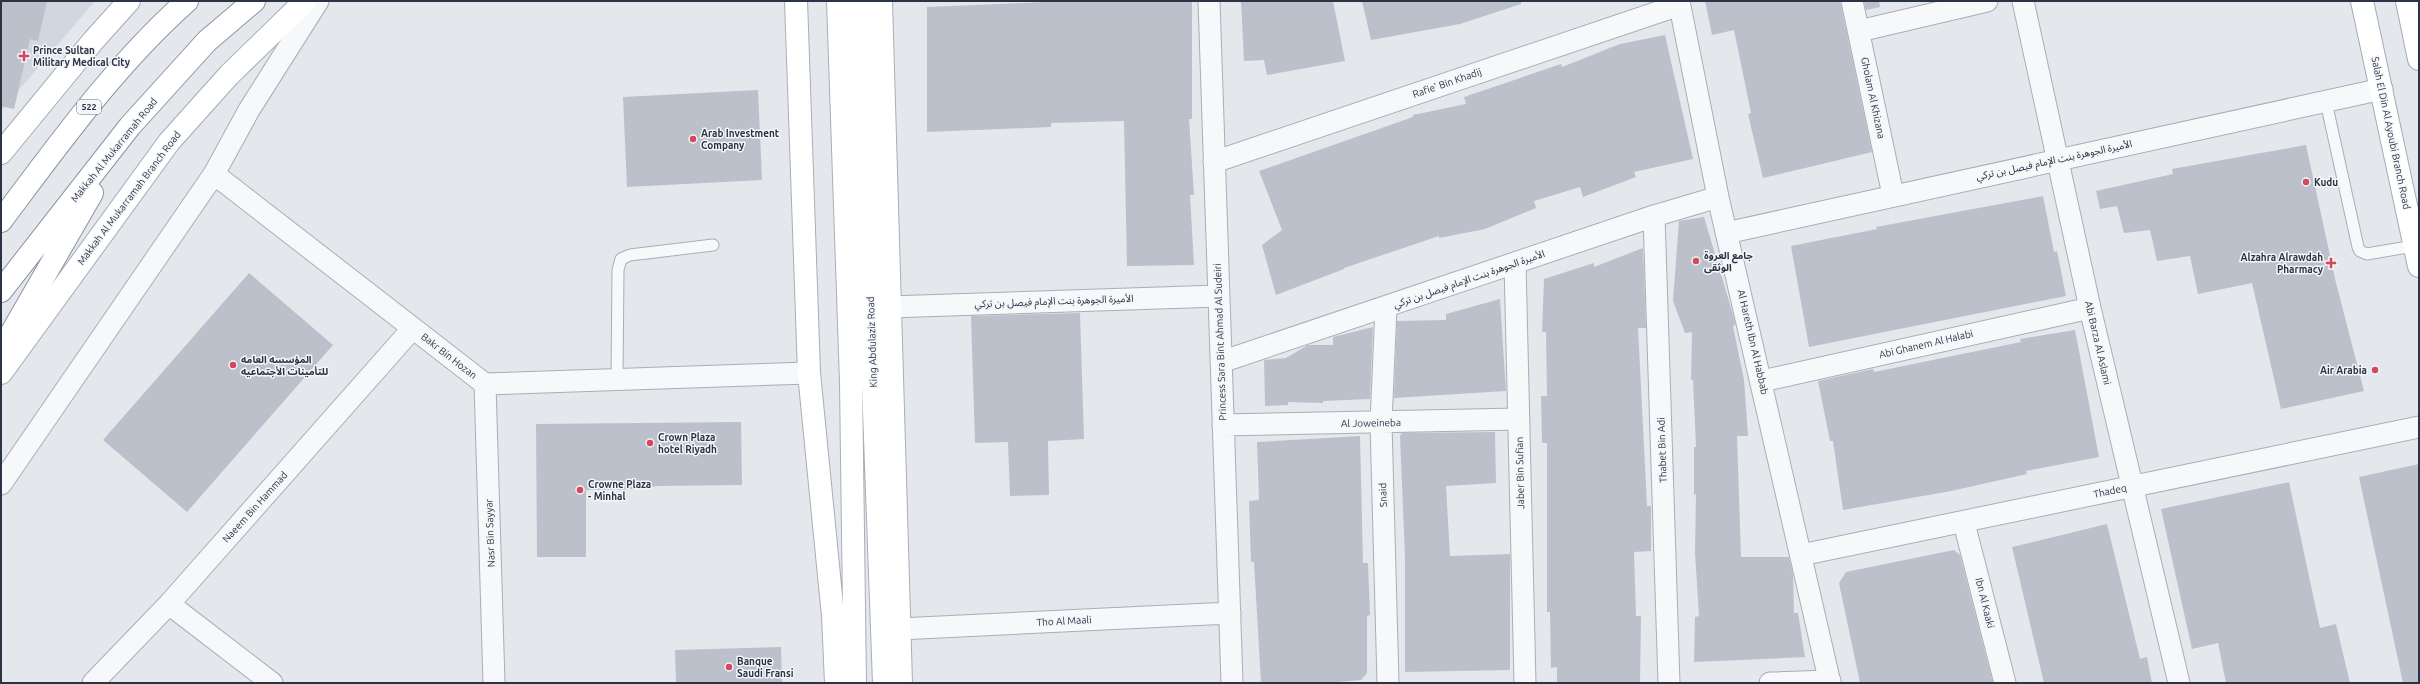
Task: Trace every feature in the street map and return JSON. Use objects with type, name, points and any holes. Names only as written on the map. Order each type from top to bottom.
[{"type":"main road","name":"522","points":[[1,221],[74,125],[160,25],[187,1]]},
{"type":"main road","name":"Makkah Al Mukarramah Road","points":[[1,291],[130,126],[207,41],[254,1]]},
{"type":"main road","name":"Makkah Al Mukarramah Branch Road","points":[[1,373],[169,142],[229,75],[305,1]]},
{"type":"main road","points":[[796,1],[809,373],[833,616],[836,683]]},
{"type":"main road","points":[[838,1],[851,382],[855,683]]},
{"type":"main road","name":"King Abdulaziz Road","points":[[859,1],[884,683]]},
{"type":"main road","points":[[881,1],[901,683]]},
{"type":"main road","name":"Salah El Din Al Ayoubi Branch Road","points":[[2362,1],[2382,89],[2416,256]]},
{"type":"main road","points":[[2406,1],[2419,59]]},
{"type":"main road","points":[[1,153],[93,41],[127,3]]},
{"type":"main road","points":[[1,351],[130,126]]},
{"type":"street","points":[[1,484],[214,174],[249,110],[318,1]]},
{"type":"street","name":"Princess Sara Bint Ahmad Al Sudeiri","points":[[1209,1],[1232,683]]},
{"type":"street","name":"Gholam Al Khizana","points":[[1852,1],[1893,195]]},
{"type":"street","points":[[1859,32],[1987,1]]},
{"type":"street","name":"Abi Barza Al Aslami","points":[[2023,1],[2056,160],[2131,486],[2179,683]]},
{"type":"street","name":"Rafie' Bin Khadij","points":[[1214,162],[1679,3]]},
{"type":"street","name":"Al Hareth Ibn Al Habbab","points":[[1679,3],[1726,233],[1762,381],[1830,682]]},
{"type":"street","name":"الأميرة الجوهرة بنت الإمام فيصل بن تركي","points":[[1726,233],[1893,195],[2382,89]]},
{"type":"street","name":"Bakr Bin Hozan","points":[[214,174],[485,384],[809,373]]},
{"type":"street","name":"الأميرة الجوهرة بنت الإمام فيصل بن تركي","points":[[1221,362],[1386,308],[1654,216],[1718,197]]},
{"type":"street","name":"Thabet Bin Adi","points":[[1654,216],[1669,683]]},
{"type":"street","name":"Jaber Bin Sufian","points":[[1516,263],[1525,683]]},
{"type":"street","name":"الأميرة الجوهرة بنت الإمام فيصل بن تركي","points":[[889,307],[1219,296]]},
{"type":"street","name":"Snaid","points":[[1386,308],[1381,422],[1388,683]]},
{"type":"street","name":"Abi Ghanem Al Halabi","points":[[1762,381],[2090,308]]},
{"type":"street","name":"Naeem Bin Hammad","points":[[93,683],[169,604],[413,328]]},
{"type":"street","name":"Nasr Bin Sayyar","points":[[485,384],[494,683]]},
{"type":"street","name":"Al Joweineba","points":[[1223,425],[1519,419]]},
{"type":"street","name":"Thadeq","points":[[1801,555],[1964,523],[2131,486],[2419,427]]},
{"type":"street","name":"Ibn Al Kaaki","points":[[1964,523],[2005,683]]},
{"type":"street","points":[[169,604],[272,683]]},
{"type":"street","name":"Tho Al Maali","points":[[899,629],[1230,613]]},
{"type":"street","points":[[1770,683],[1830,682]]},
{"type":"lane","points":[[2326,102],[2360,251],[2374,254],[2416,256]]},
{"type":"lane","points":[[617,380],[618,270],[621,259],[630,255],[713,245]]},
{"type":"shaded area","name":"Prince Sultan Military Medical City","points":[[1,1],[95,1],[1,111]]},
{"type":"building","points":[[1,1],[47,1],[38,41],[30,39],[14,109],[1,106]]},
{"type":"building","points":[[1071,1],[1192,1],[1192,119],[1189,119],[1194,195],[1190,195],[1194,265],[1127,266],[1124,121],[1051,123],[1051,127],[927,132],[927,7]]},
{"type":"building","points":[[1241,1],[1333,1],[1345,61],[1267,75],[1264,60],[1244,61]]},
{"type":"building","points":[[1362,1],[1521,1],[1521,4],[1460,24],[1371,40]]},
{"type":"building","points":[[1705,1],[1840,1],[1872,152],[1763,178],[1748,114],[1751,113],[1734,30],[1712,35]]},
{"type":"building","points":[[1864,1],[1879,1],[1880,7],[1866,10]]},
{"type":"building","points":[[1665,35],[1693,159],[1634,172],[1636,177],[1583,197],[1580,187],[1534,201],[1536,208],[1485,229],[1439,238],[1439,236],[1344,268],[1276,295],[1262,245],[1282,230],[1259,171],[1413,117],[1413,115],[1466,104],[1464,97],[1561,64],[1562,67],[1620,44]]},
{"type":"building","name":"Arab Investment Company","points":[[758,90],[762,180],[627,187],[623,97]]},
{"type":"building","points":[[2306,145],[2336,283],[2364,391],[2281,409],[2252,283],[2198,294],[2190,256],[2157,261],[2150,230],[2124,233],[2117,206],[2100,209],[2096,191],[2173,174],[2172,169]]},
{"type":"building","points":[[2043,196],[2054,252],[2057,251],[2066,296],[1809,347],[1791,246],[1877,229],[1876,227]]},
{"type":"building","points":[[1704,217],[1734,318],[1735,325],[1733,326],[1744,380],[1748,436],[1737,436],[1741,557],[1789,557],[1793,575],[1794,613],[1798,613],[1805,657],[1694,662],[1695,617],[1699,616],[1695,552],[1696,494],[1694,495],[1694,447],[1696,447],[1693,380],[1691,380],[1692,332],[1685,333],[1673,301],[1679,221]]},
{"type":"building","points":[[1643,248],[1646,328],[1638,328],[1647,506],[1651,506],[1651,551],[1634,552],[1636,616],[1641,616],[1640,683],[1557,683],[1557,667],[1551,668],[1550,612],[1547,612],[1547,443],[1542,443],[1541,396],[1547,396],[1546,332],[1542,332],[1544,279],[1594,263],[1594,267]]},
{"type":"building","points":[[249,273],[333,345],[187,512],[103,440]]},
{"type":"building","points":[[1500,299],[1506,391],[1394,398],[1397,321],[1446,320],[1446,314]]},
{"type":"building","points":[[1080,313],[1084,439],[1048,441],[1049,495],[1010,496],[1008,442],[975,443],[971,316]]},
{"type":"building","points":[[1373,327],[1370,399],[1323,401],[1323,403],[1288,402],[1288,405],[1265,406],[1264,360],[1286,358],[1308,345],[1333,345],[1333,337]]},
{"type":"building","points":[[2075,330],[2099,457],[2026,471],[2027,474],[1951,491],[1843,510],[1833,441],[1830,441],[1818,381],[1873,369],[1874,372],[2021,342],[2020,339]]},
{"type":"building","name":"Crowne Plaza - Minhal","points":[[741,422],[742,485],[659,486],[623,490],[586,490],[586,557],[537,557],[536,424]]},
{"type":"building","points":[[1495,432],[1496,483],[1446,486],[1450,556],[1510,554],[1510,670],[1405,672],[1405,557],[1400,436],[1402,433]]},
{"type":"building","points":[[1360,436],[1363,563],[1368,563],[1370,615],[1367,616],[1367,673],[1361,680],[1326,683],[1261,683],[1254,562],[1251,562],[1249,501],[1259,500],[1257,442]]},
{"type":"building","points":[[2419,464],[2419,683],[2403,683],[2359,477]]},
{"type":"building","points":[[2289,482],[2320,628],[2336,624],[2350,683],[2226,683],[2218,643],[2192,649],[2161,509]]},
{"type":"building","points":[[2107,524],[2140,659],[2147,657],[2152,683],[2044,683],[2012,547]]},
{"type":"building","points":[[1954,550],[1960,555],[1993,683],[1860,683],[1839,583],[1846,572]]},
{"type":"building","name":"Banque Saudi Fransi","points":[[781,647],[782,683],[676,683],[675,650]]},
{"type":"place","name":"Prince Sultan Military Medical City","points":[[24,56]]},
{"type":"place","name":"Arab Investment Company","points":[[693,139]]},
{"type":"place","name":"Kudu","points":[[2306,182]]},
{"type":"place","name":"جامع العروة الوثقى","points":[[1696,261]]},
{"type":"place","name":"Alzahra Alrawdah Pharmacy","points":[[2331,263]]},
{"type":"place","name":"المؤسسه العامه للتأمينات الأجتماعيه","points":[[233,365]]},
{"type":"place","name":"Air Arabia","points":[[2375,370]]},
{"type":"place","name":"Crown Plaza hotel Riyadh","points":[[650,443]]},
{"type":"place","name":"Crowne Plaza - Minhal","points":[[580,490]]},
{"type":"place","name":"Banque Saudi Fransi","points":[[729,667]]}]
